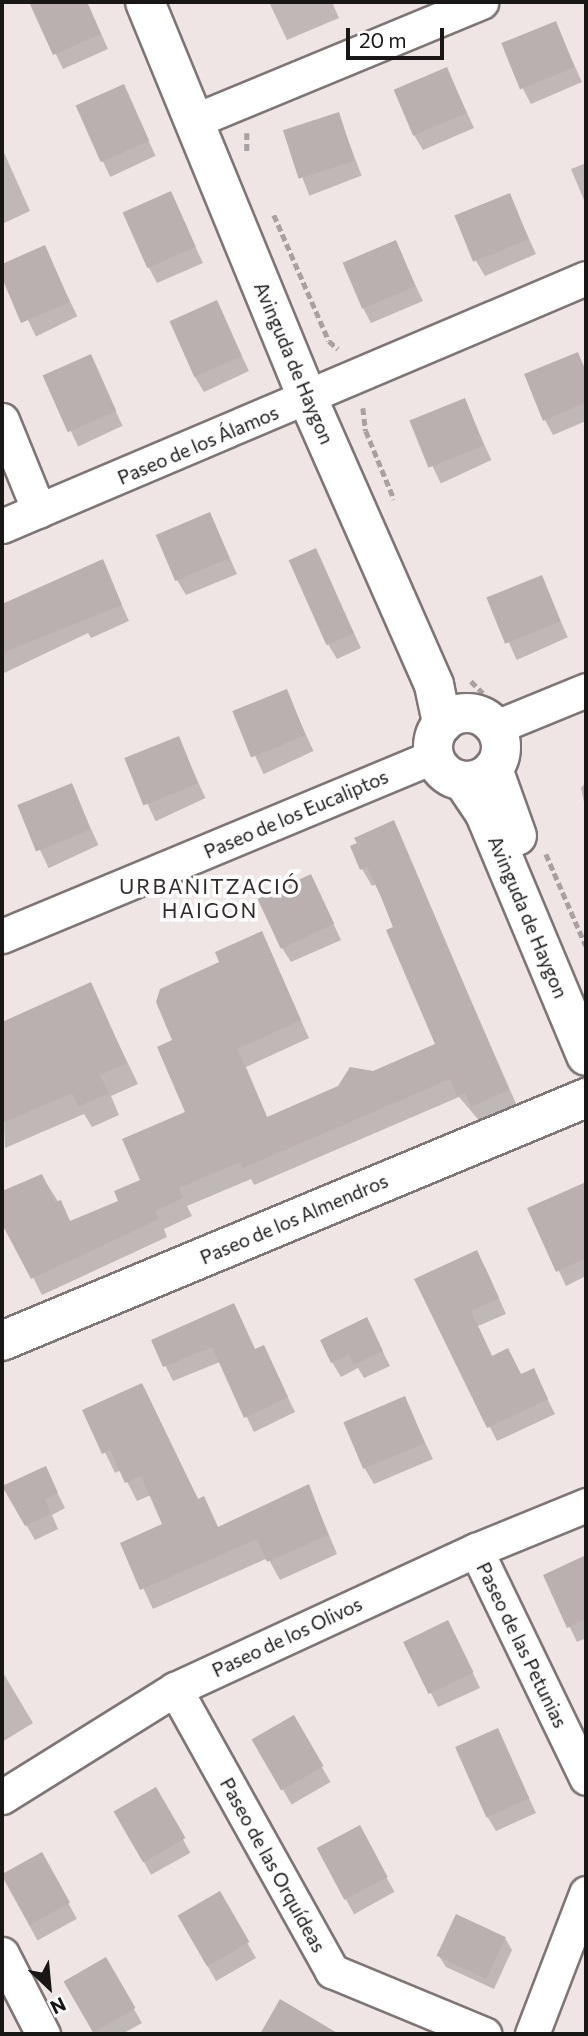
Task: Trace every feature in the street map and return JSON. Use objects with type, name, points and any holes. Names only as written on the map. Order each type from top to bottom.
[{"type":"street","name":"Avinguda de Haygon","points":[[145,2],[201,119],[319,394],[434,685],[460,730],[502,744],[478,775],[485,814],[586,1056]]},
{"type":"street","name":"Avinguda de Haygon","points":[[161,2],[201,119]]},
{"type":"street","points":[[201,119],[481,2]]},
{"type":"street","name":"Paseo de los Álamos","points":[[2,526],[319,394],[586,278]]},
{"type":"street","points":[[2,420],[39,511]]},
{"type":"street","name":"Paseo de los Eucaliptos","points":[[2,936],[460,730],[531,714],[586,690]]},
{"type":"street","points":[[460,730],[452,778],[478,775]]},
{"type":"street","name":"Avinguda de Haygon","points":[[478,775],[505,807],[586,996]]},
{"type":"street","name":"Paseo de los Almendros","points":[[2,1341],[586,1098]]},
{"type":"street","name":"Paseo de los Olivos","points":[[2,1797],[174,1689],[476,1550],[586,1505]]},
{"type":"street","name":"Paseo de las Petunias","points":[[476,1550],[586,1778]]},
{"type":"street","name":"Paseo de las Orquídeas","points":[[174,1689],[332,1971],[484,2034]]},
{"type":"street","points":[[531,2034],[586,1894]]},
{"type":"street","points":[[2,1954],[43,2034]]},
{"type":"path","points":[[246,100],[247,153],[253,166]]},
{"type":"path","points":[[269,203],[329,341],[365,374],[362,414],[366,431],[397,506]]},
{"type":"path","points":[[467,673],[481,695],[507,704],[524,699],[531,714]]},
{"type":"path","points":[[544,849],[586,946]]},
{"type":"building","points":[[29,2],[87,2],[101,34],[53,55]]},
{"type":"building","points":[[556,21],[575,67],[520,89],[501,43]]},
{"type":"building","points":[[447,67],[467,113],[413,136],[394,90]]},
{"type":"building","points":[[124,84],[149,141],[101,162],[76,106]]},
{"type":"building","points":[[339,112],[355,161],[299,179],[283,130]]},
{"type":"building","points":[[171,191],[196,247],[147,268],[123,213]]},
{"type":"building","points":[[510,193],[529,239],[473,262],[454,215]]},
{"type":"building","points":[[396,240],[416,286],[362,309],[343,263]]},
{"type":"building","points":[[45,245],[70,302],[21,323],[2,278],[2,264]]},
{"type":"building","points":[[217,300],[242,356],[194,377],[169,321]]},
{"type":"building","points":[[578,352],[586,372],[586,402],[543,421],[524,374]]},
{"type":"building","points":[[91,354],[116,411],[68,432],[43,376]]},
{"type":"building","points":[[465,398],[484,445],[428,468],[409,420]]},
{"type":"building","points":[[210,512],[230,558],[175,581],[156,535]]},
{"type":"building","points":[[316,548],[354,633],[326,645],[289,560]]},
{"type":"building","points":[[103,559],[122,605],[2,653],[2,604]]},
{"type":"building","points":[[542,575],[561,621],[505,644],[486,597]]},
{"type":"building","points":[[287,689],[306,735],[251,757],[232,711]]},
{"type":"building","points":[[179,736],[198,783],[143,805],[124,758]]},
{"type":"building","points":[[72,783],[91,829],[36,851],[17,805]]},
{"type":"building","points":[[394,820],[509,1090],[471,1107],[465,1093],[457,1096],[450,1079],[243,1168],[240,1162],[179,1188],[183,1198],[155,1211],[159,1219],[31,1279],[2,1224],[2,1191],[42,1174],[55,1202],[61,1200],[70,1221],[118,1201],[114,1191],[140,1180],[122,1139],[185,1112],[157,1047],[172,1040],[156,1002],[160,989],[219,962],[215,952],[262,931],[301,1020],[237,1049],[267,1117],[338,1086],[350,1067],[373,1071],[435,1044],[386,930],[393,927],[381,897],[367,867],[360,870],[350,846],[357,843],[354,838]]},
{"type":"building","points":[[311,874],[334,924],[281,949],[258,899]]},
{"type":"building","points":[[91,982],[127,1063],[100,1075],[109,1093],[78,1107],[72,1093],[2,1123],[2,1022]]},
{"type":"building","points":[[586,1182],[586,1258],[556,1272],[527,1208]]},
{"type":"building","points":[[477,1250],[499,1298],[471,1311],[492,1356],[508,1348],[521,1374],[534,1368],[548,1399],[487,1428],[414,1279]]},
{"type":"building","points":[[234,1303],[255,1349],[264,1345],[288,1397],[244,1418],[212,1347],[163,1367],[151,1340]]},
{"type":"building","points":[[367,1317],[383,1351],[354,1365],[349,1354],[331,1363],[320,1340]]},
{"type":"building","points":[[142,1383],[198,1499],[204,1496],[218,1527],[309,1484],[328,1535],[267,1562],[257,1539],[140,1590],[120,1543],[162,1524],[141,1476],[125,1483],[110,1450],[102,1454],[82,1410]]},
{"type":"building","points":[[405,1396],[425,1443],[363,1469],[343,1422]]},
{"type":"building","points":[[46,1466],[58,1493],[45,1499],[51,1514],[25,1526],[2,1486]]},
{"type":"building","points":[[586,1555],[586,1619],[567,1628],[543,1575]]},
{"type":"building","points":[[448,1620],[473,1672],[428,1694],[403,1642]]},
{"type":"building","points":[[294,1715],[324,1766],[281,1791],[252,1740]]},
{"type":"building","points":[[498,1728],[529,1798],[486,1817],[455,1747]]},
{"type":"building","points":[[156,1787],[186,1838],[143,1863],[114,1812]]},
{"type":"building","points":[[360,1825],[388,1877],[344,1900],[317,1848]]},
{"type":"building","points":[[42,1852],[70,1903],[30,1925],[2,1874]]},
{"type":"building","points":[[220,1891],[250,1942],[207,1967],[178,1916]]},
{"type":"building","points":[[456,1914],[506,1937],[486,1979],[437,1956]]},
{"type":"building","points":[[106,1957],[136,2008],[93,2033],[64,1982]]},
{"type":"building","points":[[280,1999],[339,2034],[260,2034]]},
{"type":"district","name":"URBANITZACIÓ HAIGON","points":[[210,898]]}]
